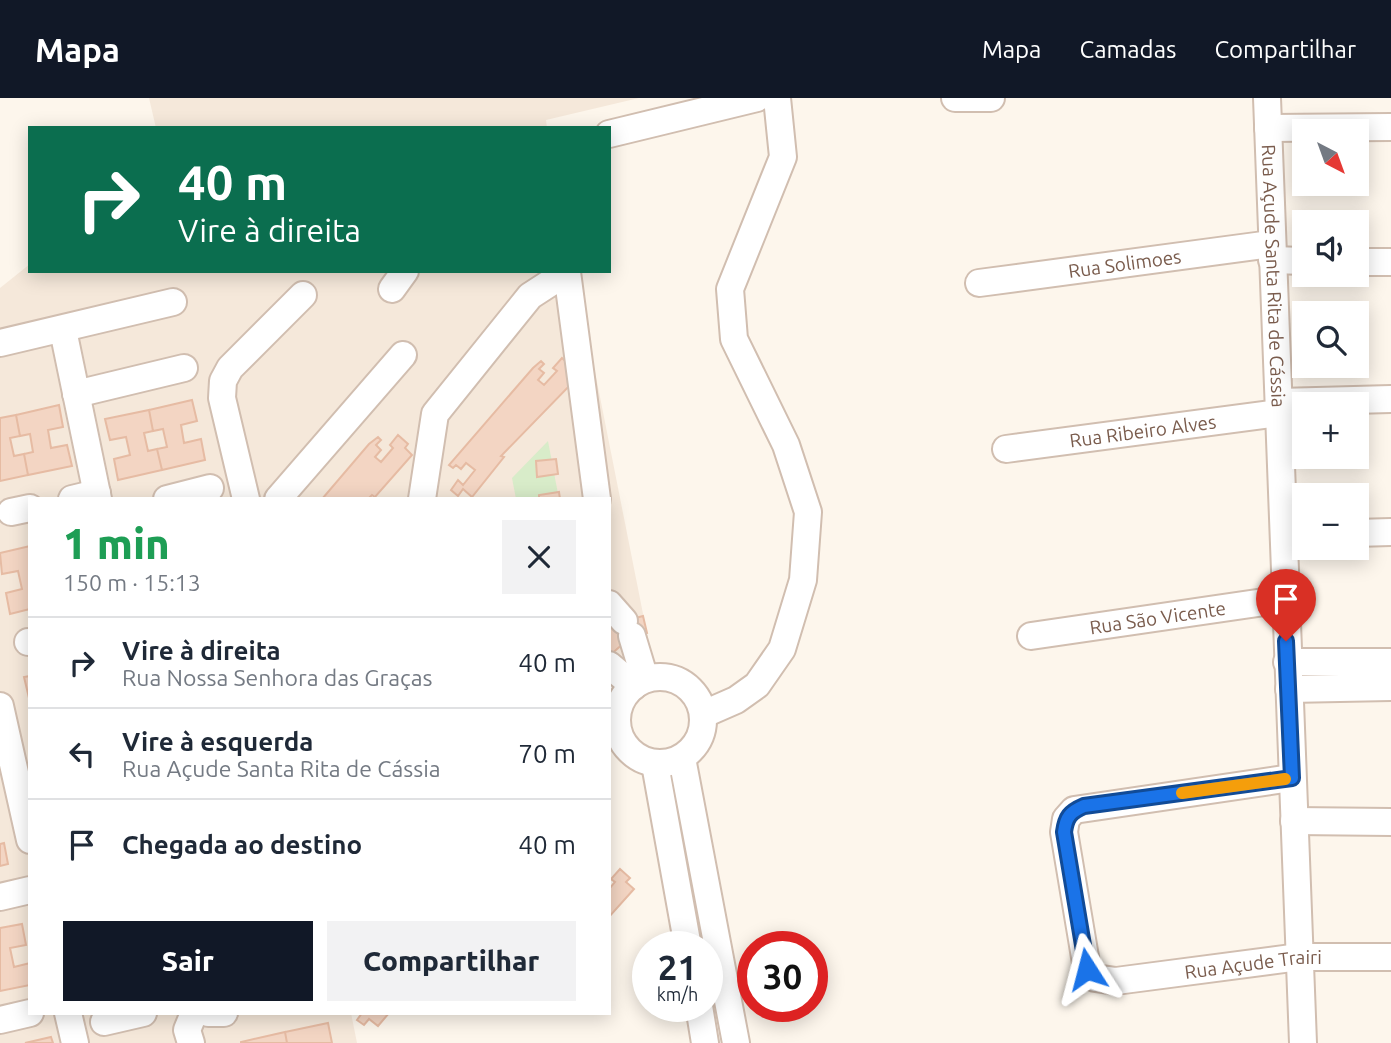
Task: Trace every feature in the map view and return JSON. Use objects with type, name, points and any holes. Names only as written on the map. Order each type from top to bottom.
[{"type":"street","points":[[611,134],[757,98]]},
{"type":"street","points":[[704,714],[736,700],[757,685],[782,649],[803,580],[808,512],[786,445],[734,339],[730,289],[783,157],[777,98]]},
{"type":"street","points":[[955,98],[991,98]]},
{"type":"street","name":"Rua Açude Santa Rita de Cássia","points":[[1267,98],[1279,407],[1292,516]]},
{"type":"street","points":[[1268,128],[1391,127]]},
{"type":"street","name":"Rua Solimoes","points":[[979,283],[1271,252],[1292,258]]},
{"type":"street","points":[[1369,262],[1391,262]]},
{"type":"street","points":[[422,497],[435,414],[530,296],[565,273]]},
{"type":"street","points":[[567,273],[597,497]]},
{"type":"street","points":[[246,497],[222,398],[223,381],[230,368],[303,295]]},
{"type":"street","points":[[0,343],[173,302]]},
{"type":"street","points":[[63,330],[76,394],[89,497]]},
{"type":"street","points":[[280,497],[402,355]]},
{"type":"street","points":[[76,394],[184,368]]},
{"type":"street","name":"Rua Ribeiro Alves","points":[[1006,449],[1279,407],[1391,399]]},
{"type":"street","points":[[175,497],[210,488]]},
{"type":"street","points":[[1369,533],[1391,532]]},
{"type":"street","name":"Rua Açude Santa Rita de Cássia","points":[[1292,548],[1285,599],[1303,1043]]},
{"type":"street","name":"Rua São Vicente","points":[[1031,636],[1285,599]]},
{"type":"street","points":[[621,621],[639,683]]},
{"type":"street","points":[[1287,662],[1391,662]]},
{"type":"street","points":[[611,667],[639,683]]},
{"type":"street","points":[[658,677],[683,683],[700,702],[704,714],[699,739],[682,758],[655,764],[631,753],[618,732],[619,706],[639,683],[658,677]]},
{"type":"street","points":[[1289,689],[1391,687]]},
{"type":"street","points":[[0,706],[7,770],[28,834]]},
{"type":"street","points":[[682,758],[736,1043]]},
{"type":"street","points":[[655,764],[685,931]]},
{"type":"street","name":"Rua Açude Trairi","points":[[1292,778],[1084,806],[1074,810],[1066,819],[1064,832],[1087,969],[1095,978],[1115,981],[1299,957],[1391,957]]},
{"type":"street","points":[[1294,821],[1391,821]]},
{"type":"street","points":[[0,897],[28,891]]},
{"type":"street","points":[[0,1020],[28,1013]]},
{"type":"street","points":[[68,1015],[75,1043]]},
{"type":"street","points":[[104,1023],[135,1015]]},
{"type":"street","points":[[191,1043],[187,1030],[193,1015]]},
{"type":"street","points":[[702,1022],[705,1043]]},
{"type":"shaded area","points":[[149,98],[639,98],[546,120],[547,126],[156,126]]},
{"type":"shaded area","points":[[28,266],[28,273],[575,273],[649,644],[636,647],[611,670],[611,497],[28,497],[28,1015],[351,1015],[357,1043],[0,1043],[0,288]]},
{"type":"green space","points":[[548,441],[559,497],[516,497],[512,478]]},
{"type":"building","points":[[562,358],[572,367],[576,379],[501,456],[504,457],[472,497],[463,489],[458,496],[451,490],[458,480],[463,485],[475,470],[466,463],[461,469],[456,465],[453,468],[449,465],[533,368],[541,361],[544,364],[539,369],[544,373],[538,380],[544,385],[557,371],[553,368]]},
{"type":"building","points":[[192,400],[197,421],[181,425],[184,443],[201,439],[205,460],[162,470],[157,449],[167,447],[163,429],[153,431],[149,410]]},
{"type":"building","points":[[59,405],[63,427],[48,430],[51,448],[67,445],[72,466],[28,475],[24,454],[33,452],[30,434],[20,436],[16,415]]},
{"type":"building","points":[[149,410],[153,431],[144,433],[148,451],[157,449],[162,470],[118,480],[114,459],[130,455],[126,437],[110,440],[105,419]]},
{"type":"building","points":[[16,415],[20,436],[10,438],[14,456],[24,454],[28,475],[0,481],[0,418]]},
{"type":"building","points":[[398,435],[408,444],[405,448],[412,455],[375,497],[324,497],[369,444],[378,437],[381,440],[376,445],[381,450],[375,457],[381,462],[393,448],[390,445]]},
{"type":"building","points":[[556,459],[558,474],[537,477],[536,461]]},
{"type":"building","points":[[559,492],[560,497],[539,497]]},
{"type":"building","points":[[28,546],[28,610],[10,614],[6,593],[22,589],[18,571],[2,574],[0,553]]},
{"type":"building","points":[[643,616],[647,633],[632,636],[611,654],[611,624]]},
{"type":"building","points":[[28,676],[28,694],[24,677]]},
{"type":"building","points":[[4,843],[8,864],[0,866],[0,844]]},
{"type":"building","points":[[620,869],[630,878],[626,882],[634,889],[611,915],[611,887],[615,882],[611,879]]},
{"type":"building","points":[[22,924],[26,945],[10,948],[14,967],[28,964],[28,985],[0,991],[0,928]]},
{"type":"building","points":[[361,1015],[387,1015],[378,1026],[369,1019],[364,1025],[357,1020]]},
{"type":"building","points":[[328,1023],[332,1043],[287,1043],[285,1032]]},
{"type":"building","points":[[285,1032],[287,1043],[241,1043],[241,1042]]},
{"type":"building","points":[[51,1037],[53,1043],[25,1043]]},
{"type":"slow traffic","points":[[1182,793],[1285,779]]},
{"type":"route","points":[[1087,969],[1064,832],[1066,819],[1074,810],[1084,806],[1292,778],[1286,641]]}]
